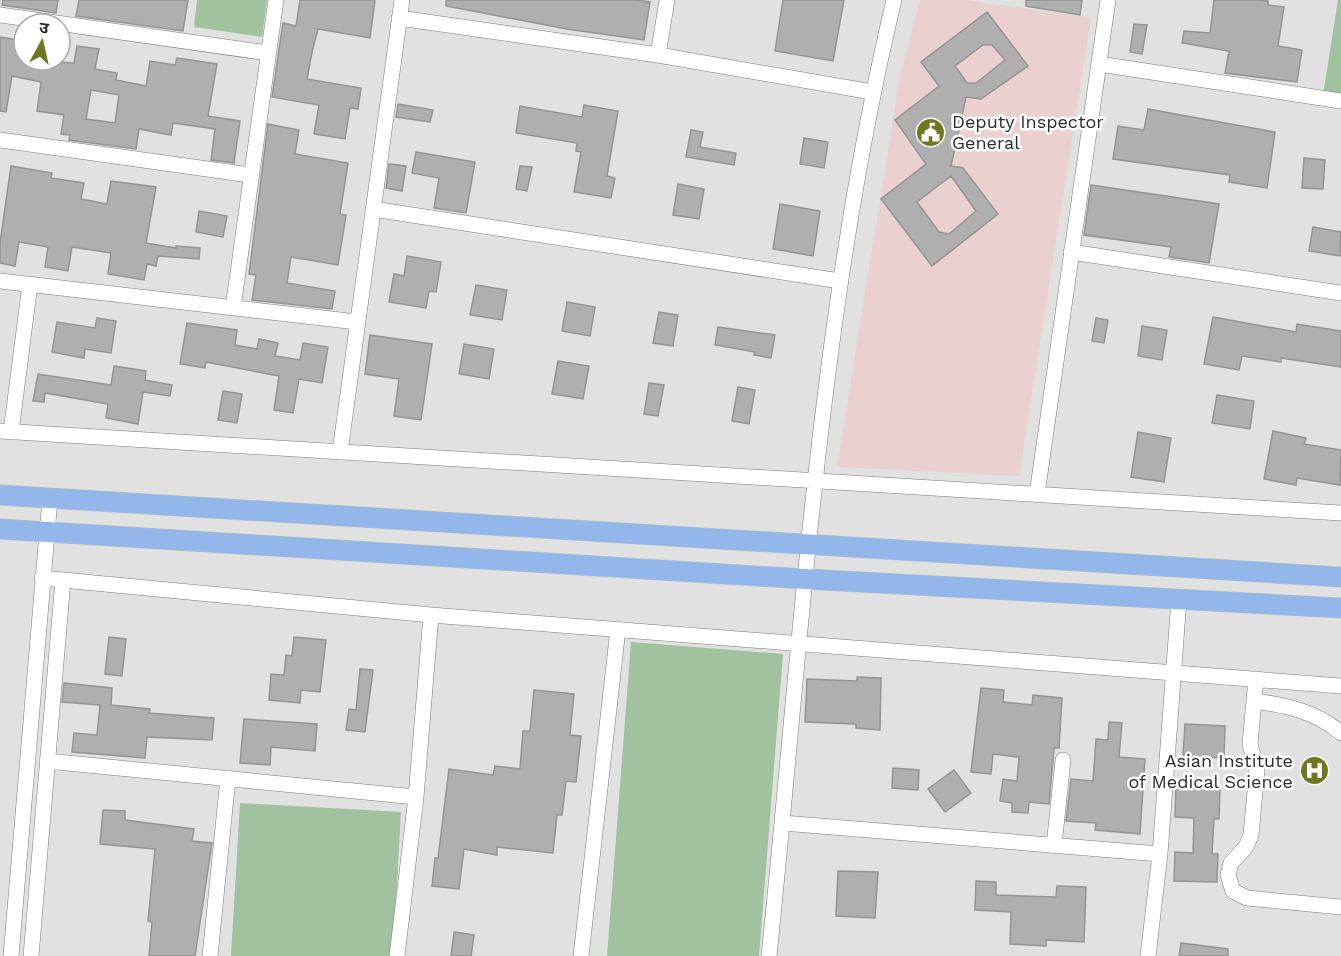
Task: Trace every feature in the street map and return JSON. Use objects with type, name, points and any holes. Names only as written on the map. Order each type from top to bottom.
[{"type":"main road","points":[[0,495],[1341,577]]},
{"type":"main road","points":[[0,529],[805,579],[1341,608]]},
{"type":"street","points":[[233,308],[276,0]]},
{"type":"street","points":[[340,452],[402,0]]},
{"type":"street","points":[[658,55],[667,0]]},
{"type":"street","points":[[769,956],[800,644],[807,544],[840,281],[872,92],[894,0]]},
{"type":"street","points":[[1037,494],[1108,0]]},
{"type":"street","points":[[0,15],[268,53]]},
{"type":"street","points":[[399,18],[658,55],[872,92]]},
{"type":"street","points":[[1099,64],[1341,100]]},
{"type":"street","points":[[0,140],[250,175]]},
{"type":"street","points":[[373,209],[840,281]]},
{"type":"street","points":[[1071,252],[1341,293]]},
{"type":"street","points":[[0,281],[357,322]]},
{"type":"street","points":[[30,284],[6,431],[1341,513]]},
{"type":"street","points":[[12,956],[50,498]]},
{"type":"street","points":[[42,578],[431,615],[1341,686]]},
{"type":"street","points":[[31,956],[63,580]]},
{"type":"street","points":[[1148,956],[1160,854],[1179,599]]},
{"type":"street","points":[[397,956],[416,797],[431,615]]},
{"type":"street","points":[[581,956],[618,629]]},
{"type":"street","points":[[1256,679],[1250,744],[1257,770],[1251,835],[1246,847],[1231,863],[1228,875],[1229,884],[1233,891],[1247,898],[1341,907]]},
{"type":"street","points":[[1255,701],[1293,706],[1311,712],[1341,733]]},
{"type":"street","points":[[1054,846],[1063,760]]},
{"type":"street","points":[[47,762],[416,797]]},
{"type":"street","points":[[210,956],[228,778]]},
{"type":"street","points":[[783,823],[1160,854]]},
{"type":"shaded area","points":[[920,0],[967,0],[1091,18],[1019,476],[837,467],[900,76]]},
{"type":"green space","points":[[197,0],[267,0],[262,37],[194,27]]},
{"type":"green space","points":[[1338,0],[1341,0],[1341,97],[1323,95]]},
{"type":"green space","points":[[631,642],[783,654],[759,956],[607,956]]},
{"type":"green space","points":[[240,803],[401,812],[393,956],[231,956]]},
{"type":"building","points":[[3,0],[58,0],[56,12],[2,5]]},
{"type":"building","points":[[79,0],[188,0],[183,31],[76,16]]},
{"type":"building","points":[[300,0],[375,0],[370,38],[318,29],[312,52],[307,79],[361,88],[358,109],[350,108],[345,139],[314,134],[319,105],[272,97],[283,23],[296,26]]},
{"type":"building","points":[[446,0],[637,0],[650,2],[644,40],[567,29],[446,6]]},
{"type":"building","points":[[783,0],[844,0],[833,61],[775,51]]},
{"type":"building","points":[[1026,0],[1082,0],[1080,15],[1026,6]]},
{"type":"building","points":[[1214,0],[1261,0],[1268,1],[1268,5],[1284,7],[1278,46],[1302,50],[1297,82],[1225,73],[1229,51],[1182,43],[1184,31],[1210,33]]},
{"type":"building","name":"Deputy Inspector General","points":[[987,12],[1028,66],[981,99],[966,97],[951,166],[963,168],[998,214],[932,266],[881,199],[926,164],[895,120],[939,86],[921,62]],"holes":[[[983,45],[992,45],[1005,60],[976,83],[967,83],[955,66]],[[951,176],[976,211],[949,234],[939,232],[917,202]]]},
{"type":"building","points":[[1134,24],[1147,25],[1142,54],[1130,52]]},
{"type":"building","points":[[0,37],[12,39],[12,72],[72,72],[77,46],[99,49],[95,69],[117,73],[116,80],[146,86],[150,61],[175,65],[177,58],[217,64],[208,116],[240,121],[234,163],[211,160],[215,129],[173,123],[171,135],[139,129],[136,149],[69,140],[70,135],[61,134],[64,115],[37,111],[41,82],[12,76],[6,112],[0,111]],"holes":[[[91,90],[119,95],[115,123],[86,119]]]},
{"type":"building","points":[[398,104],[433,110],[430,122],[396,117]]},
{"type":"building","points":[[584,105],[618,111],[607,176],[615,178],[611,198],[574,192],[581,152],[576,151],[577,143],[516,133],[520,106],[582,117]]},
{"type":"building","points":[[1148,109],[1275,132],[1267,188],[1229,182],[1230,175],[1113,159],[1118,126],[1144,130]]},
{"type":"building","points":[[268,124],[299,130],[295,154],[348,163],[340,214],[346,215],[338,265],[291,257],[287,283],[335,291],[332,309],[252,300],[256,275],[249,274]]},
{"type":"building","points":[[691,130],[703,132],[700,147],[736,153],[734,165],[686,157]]},
{"type":"building","points":[[804,138],[828,142],[824,168],[800,164]]},
{"type":"building","points":[[416,152],[475,162],[466,213],[434,208],[439,178],[412,173]]},
{"type":"building","points":[[1304,158],[1325,160],[1323,189],[1302,188]]},
{"type":"building","points":[[389,164],[406,166],[402,191],[386,188]]},
{"type":"building","points":[[11,166],[52,173],[51,178],[84,183],[81,199],[107,204],[111,181],[156,187],[146,243],[176,248],[176,246],[200,248],[199,259],[158,256],[156,266],[147,264],[144,280],[108,274],[111,253],[72,247],[68,271],[45,267],[48,247],[19,242],[15,266],[0,263],[0,243]]},
{"type":"building","points":[[520,166],[532,167],[527,191],[516,189]]},
{"type":"building","points":[[678,184],[704,189],[699,219],[673,215]]},
{"type":"building","points":[[1091,185],[1219,204],[1209,263],[1169,257],[1171,247],[1084,235]]},
{"type":"building","points":[[780,204],[820,211],[813,256],[773,249]]},
{"type":"building","points":[[199,211],[227,216],[223,237],[196,232]]},
{"type":"building","points":[[1313,227],[1341,232],[1340,256],[1309,251]]},
{"type":"building","points":[[407,256],[441,262],[436,292],[429,291],[426,308],[389,302],[394,274],[404,276]]},
{"type":"building","points":[[476,285],[507,290],[502,320],[470,315]]},
{"type":"building","points":[[567,302],[595,307],[590,336],[562,331]]},
{"type":"building","points":[[659,312],[678,315],[673,346],[653,343]]},
{"type":"building","points":[[1213,317],[1296,332],[1297,324],[1341,331],[1341,367],[1281,358],[1281,362],[1242,356],[1239,370],[1204,364]]},
{"type":"building","points":[[97,318],[116,321],[111,353],[85,349],[84,358],[52,352],[57,322],[95,328]]},
{"type":"building","points":[[1096,318],[1108,320],[1104,343],[1092,341]]},
{"type":"building","points":[[187,323],[237,330],[235,345],[257,349],[259,339],[278,343],[275,356],[300,360],[303,343],[328,347],[322,383],[299,379],[293,413],[274,410],[279,376],[206,362],[205,368],[180,364]]},
{"type":"building","points":[[1142,326],[1167,330],[1162,360],[1138,356]]},
{"type":"building","points":[[718,327],[775,335],[771,358],[754,355],[755,352],[715,345]]},
{"type":"building","points":[[370,335],[432,344],[421,420],[394,416],[399,379],[365,374]]},
{"type":"building","points":[[464,344],[494,349],[489,379],[459,374]]},
{"type":"building","points":[[558,361],[589,366],[583,399],[552,394]]},
{"type":"building","points":[[114,366],[146,371],[145,380],[172,385],[170,396],[143,392],[138,424],[106,418],[108,404],[45,393],[44,402],[33,401],[38,374],[111,385]]},
{"type":"building","points":[[649,383],[664,385],[658,416],[644,414]]},
{"type":"building","points":[[738,387],[755,390],[749,424],[732,421]]},
{"type":"building","points":[[223,391],[242,394],[237,423],[218,420]]},
{"type":"building","points":[[1217,395],[1254,401],[1250,429],[1212,423]]},
{"type":"building","points":[[1273,431],[1306,438],[1304,444],[1341,450],[1340,485],[1297,478],[1296,485],[1264,479]]},
{"type":"building","points":[[1138,432],[1171,438],[1164,482],[1131,477]]},
{"type":"building","points":[[109,637],[126,639],[122,676],[105,674]]},
{"type":"building","points":[[294,637],[326,640],[320,692],[301,690],[300,703],[269,700],[271,674],[284,675],[286,655],[292,656]]},
{"type":"building","points":[[360,669],[373,670],[365,732],[346,730],[349,709],[356,710]]},
{"type":"building","points":[[857,677],[881,678],[880,730],[856,728],[856,724],[805,722],[807,679],[857,681]]},
{"type":"building","points":[[64,683],[112,688],[111,705],[150,709],[149,713],[214,718],[212,740],[147,737],[145,758],[72,752],[74,733],[97,735],[100,705],[62,702]]},
{"type":"building","points":[[981,688],[1004,690],[1003,702],[1032,705],[1033,695],[1062,698],[1059,748],[1054,748],[1049,804],[1029,802],[1028,813],[1012,812],[1012,803],[1000,801],[1003,779],[1017,781],[1019,757],[993,754],[991,774],[971,772]]},
{"type":"building","points":[[534,690],[574,694],[570,735],[581,736],[576,782],[566,781],[562,815],[557,815],[553,853],[497,847],[497,855],[464,849],[459,889],[432,886],[435,858],[438,858],[449,769],[493,775],[495,766],[520,769],[523,731],[530,731]]},
{"type":"building","points":[[244,719],[317,724],[315,751],[271,747],[270,765],[240,763]]},
{"type":"building","points":[[1109,722],[1122,723],[1119,757],[1145,759],[1140,834],[1095,830],[1096,823],[1066,821],[1071,779],[1093,781],[1096,739],[1108,740]]},
{"type":"building","points":[[1185,724],[1225,726],[1224,758],[1183,756]]},
{"type":"building","points":[[893,768],[919,770],[918,790],[892,788]]},
{"type":"building","points":[[954,770],[971,793],[945,812],[928,789]]},
{"type":"building","points":[[1176,786],[1220,788],[1219,819],[1214,819],[1212,854],[1218,854],[1217,882],[1174,881],[1175,852],[1193,853],[1194,818],[1175,817]]},
{"type":"building","points":[[103,810],[125,811],[125,820],[194,829],[192,841],[212,843],[195,956],[149,956],[152,922],[148,921],[155,849],[100,844]]},
{"type":"building","points":[[838,871],[878,872],[875,918],[836,916]]},
{"type":"building","points":[[976,881],[996,882],[996,895],[1056,897],[1057,886],[1086,887],[1084,942],[1046,940],[1046,946],[1010,944],[1011,912],[975,910]]},
{"type":"building","points":[[454,932],[474,935],[471,956],[451,956]]},
{"type":"building","points":[[1181,943],[1228,949],[1228,956],[1179,956]]},
{"type":"place","name":"Deputy Inspector General","points":[[931,132]]},
{"type":"place","name":"Asian Institute of Medical Science","points":[[1314,771]]}]
